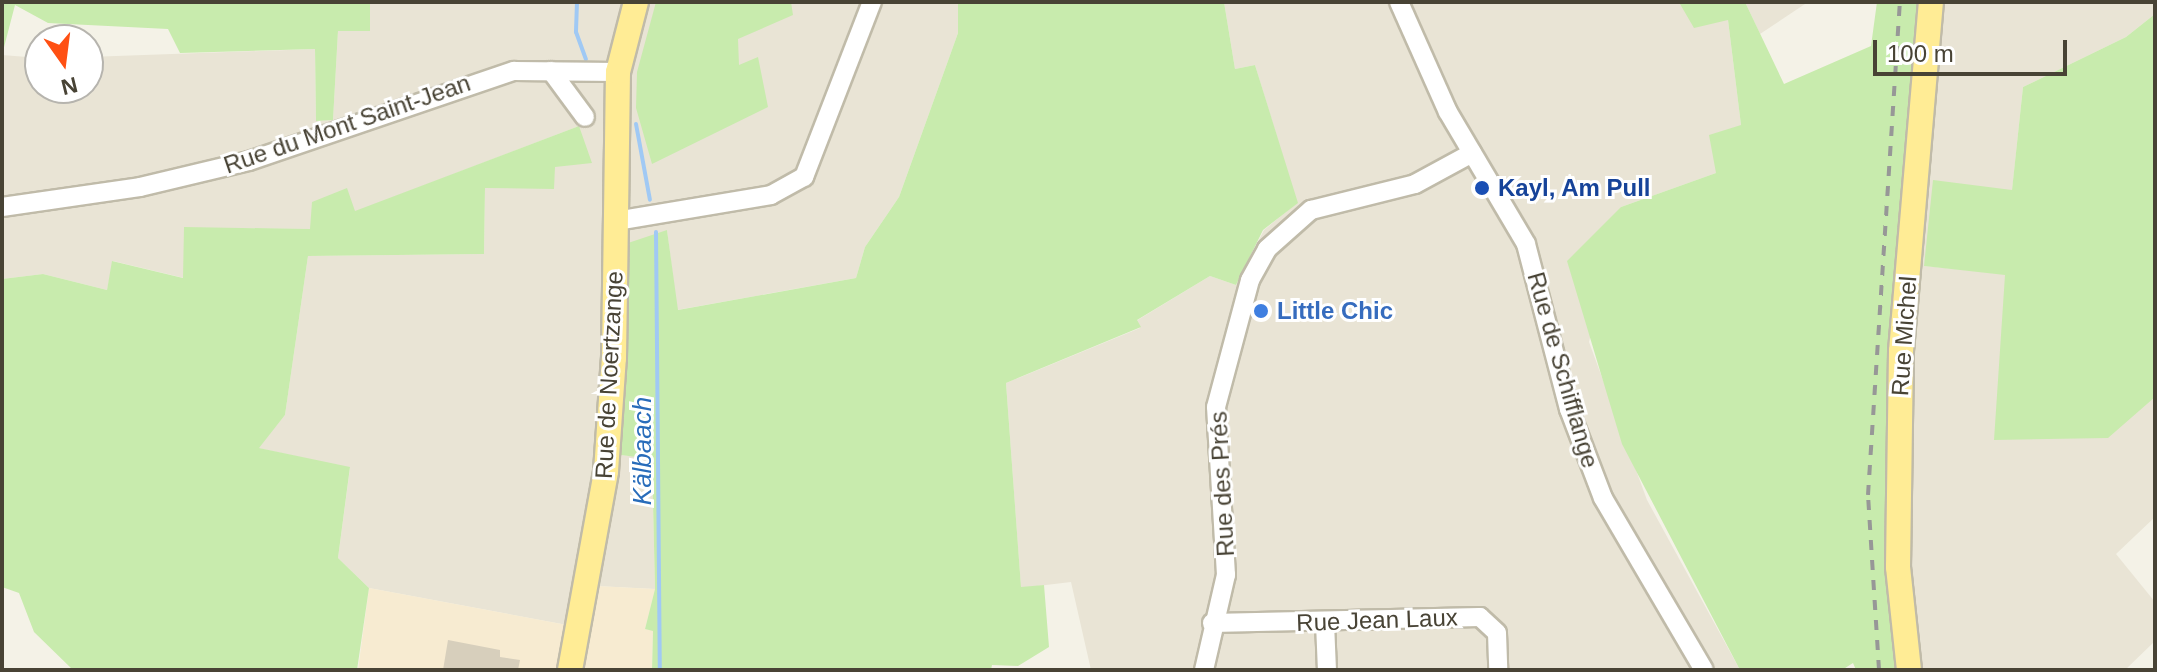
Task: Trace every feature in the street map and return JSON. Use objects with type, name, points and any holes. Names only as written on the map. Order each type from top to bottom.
[{"type":"main road","name":"Rue de Noertzange","points":[[570,670],[607,458],[618,72],[636,2]]},
{"type":"main road","name":"Rue Michel","points":[[1909,670],[1898,567],[1901,351],[1931,2]]},
{"type":"street","points":[[616,221],[771,195],[804,177],[872,2]]},
{"type":"street","name":"Rue de Schifflange","points":[[1407,4],[1472,153],[1526,244],[1569,409],[1603,498],[1704,670]]},
{"type":"street","name":"Rue du Mont Saint-Jean","points":[[2,207],[140,187],[249,161],[488,77],[551,71],[618,72]]},
{"type":"street","points":[[551,71],[585,117]]},
{"type":"street","name":"Rue des Prés","points":[[1204,670],[1227,548],[1216,435],[1221,374],[1250,280],[1267,249],[1311,210],[1415,184],[1472,153]]},
{"type":"street","name":"Rue Jean Laux","points":[[1212,623],[1325,623],[1480,617],[1497,633],[1498,670]]},
{"type":"street","points":[[1325,623],[1327,670]]},
{"type":"shaded area","points":[[370,2],[958,2],[958,33],[899,197],[865,247],[856,278],[677,310],[667,230],[626,291],[621,455],[652,458],[655,589],[596,586],[567,625],[369,588],[338,558],[350,468],[258,448],[285,415],[308,256],[484,254],[485,188],[555,167],[579,126],[310,229],[184,228],[184,278],[113,261],[107,290],[43,274],[2,279],[2,55],[24,57],[24,104],[104,104],[104,56],[315,49],[316,121],[333,120],[338,31],[370,31]]},
{"type":"shaded area","points":[[1224,2],[1687,2],[1681,4],[1728,20],[1741,125],[1716,173],[1621,207],[1589,342],[1647,500],[1740,670],[1091,670],[1071,582],[1021,588],[1006,383],[1140,328],[1136,321],[1210,276],[1236,285],[1264,230],[1297,203],[1255,65],[1235,69]]},
{"type":"shaded area","points":[[1745,2],[1808,2],[1760,34]]},
{"type":"shaded area","points":[[1924,2],[2155,2],[2155,14],[2126,37],[2023,87],[2012,191],[1925,266],[2006,274],[2155,397],[2155,517],[2116,554],[2155,602],[2155,641],[2125,670],[1903,670],[1899,641]]},
{"type":"shaded area","points":[[596,586],[655,589],[645,629],[653,630],[652,670],[579,670]]},
{"type":"shaded area","points":[[369,588],[567,625],[559,670],[358,670]]},
{"type":"green space","points":[[2,2],[370,2],[370,31],[338,31],[333,120],[316,121],[315,49],[180,53],[168,29],[48,23],[15,5],[2,55]]},
{"type":"green space","points":[[656,2],[791,2],[793,15],[738,39],[739,65],[758,57],[768,107],[652,164],[636,108],[637,72]]},
{"type":"green space","points":[[958,2],[1224,2],[1235,69],[1255,65],[1298,203],[1263,230],[1236,285],[1210,276],[1137,320],[1141,327],[1006,383],[1021,587],[1044,585],[1049,647],[1018,666],[992,665],[991,670],[652,670],[653,631],[645,629],[655,589],[652,459],[621,455],[628,243],[667,230],[678,310],[856,278],[865,247],[899,197],[958,33]]},
{"type":"green space","points":[[1745,2],[1784,84],[1871,46],[1877,2],[1924,2],[1903,670],[1856,670],[1853,663],[1842,670],[1740,670],[1622,444],[1567,261],[1621,207],[1716,173],[1709,135],[1741,125],[1728,20],[1694,28],[1680,4]]},
{"type":"green space","points":[[2155,14],[2155,397],[2108,438],[1994,440],[2005,275],[1924,266],[1933,180],[2012,190],[2023,87],[2126,37]]},
{"type":"green space","points":[[579,126],[592,163],[555,167],[554,189],[485,188],[484,254],[308,256],[285,415],[259,448],[350,467],[338,558],[369,588],[357,670],[73,670],[34,632],[19,593],[2,587],[2,279],[43,274],[107,290],[112,261],[183,278],[184,227],[310,229],[312,202],[347,188],[355,211]]},
{"type":"building","points":[[448,640],[500,650],[500,657],[520,660],[518,670],[443,670]]},
{"type":"waterway","name":"Kälbaach","points":[[577,2],[576,32],[586,59]]},
{"type":"waterway","name":"Kälbaach","points":[[636,124],[650,200]]},
{"type":"waterway","name":"Kälbaach","points":[[656,232],[660,670]]},
{"type":"railway","points":[[1879,670],[1868,495],[1900,2]]},
{"type":"place","name":"Kayl, Am Pull","points":[[1482,188]]},
{"type":"place","name":"Little Chic","points":[[1261,311]]}]
